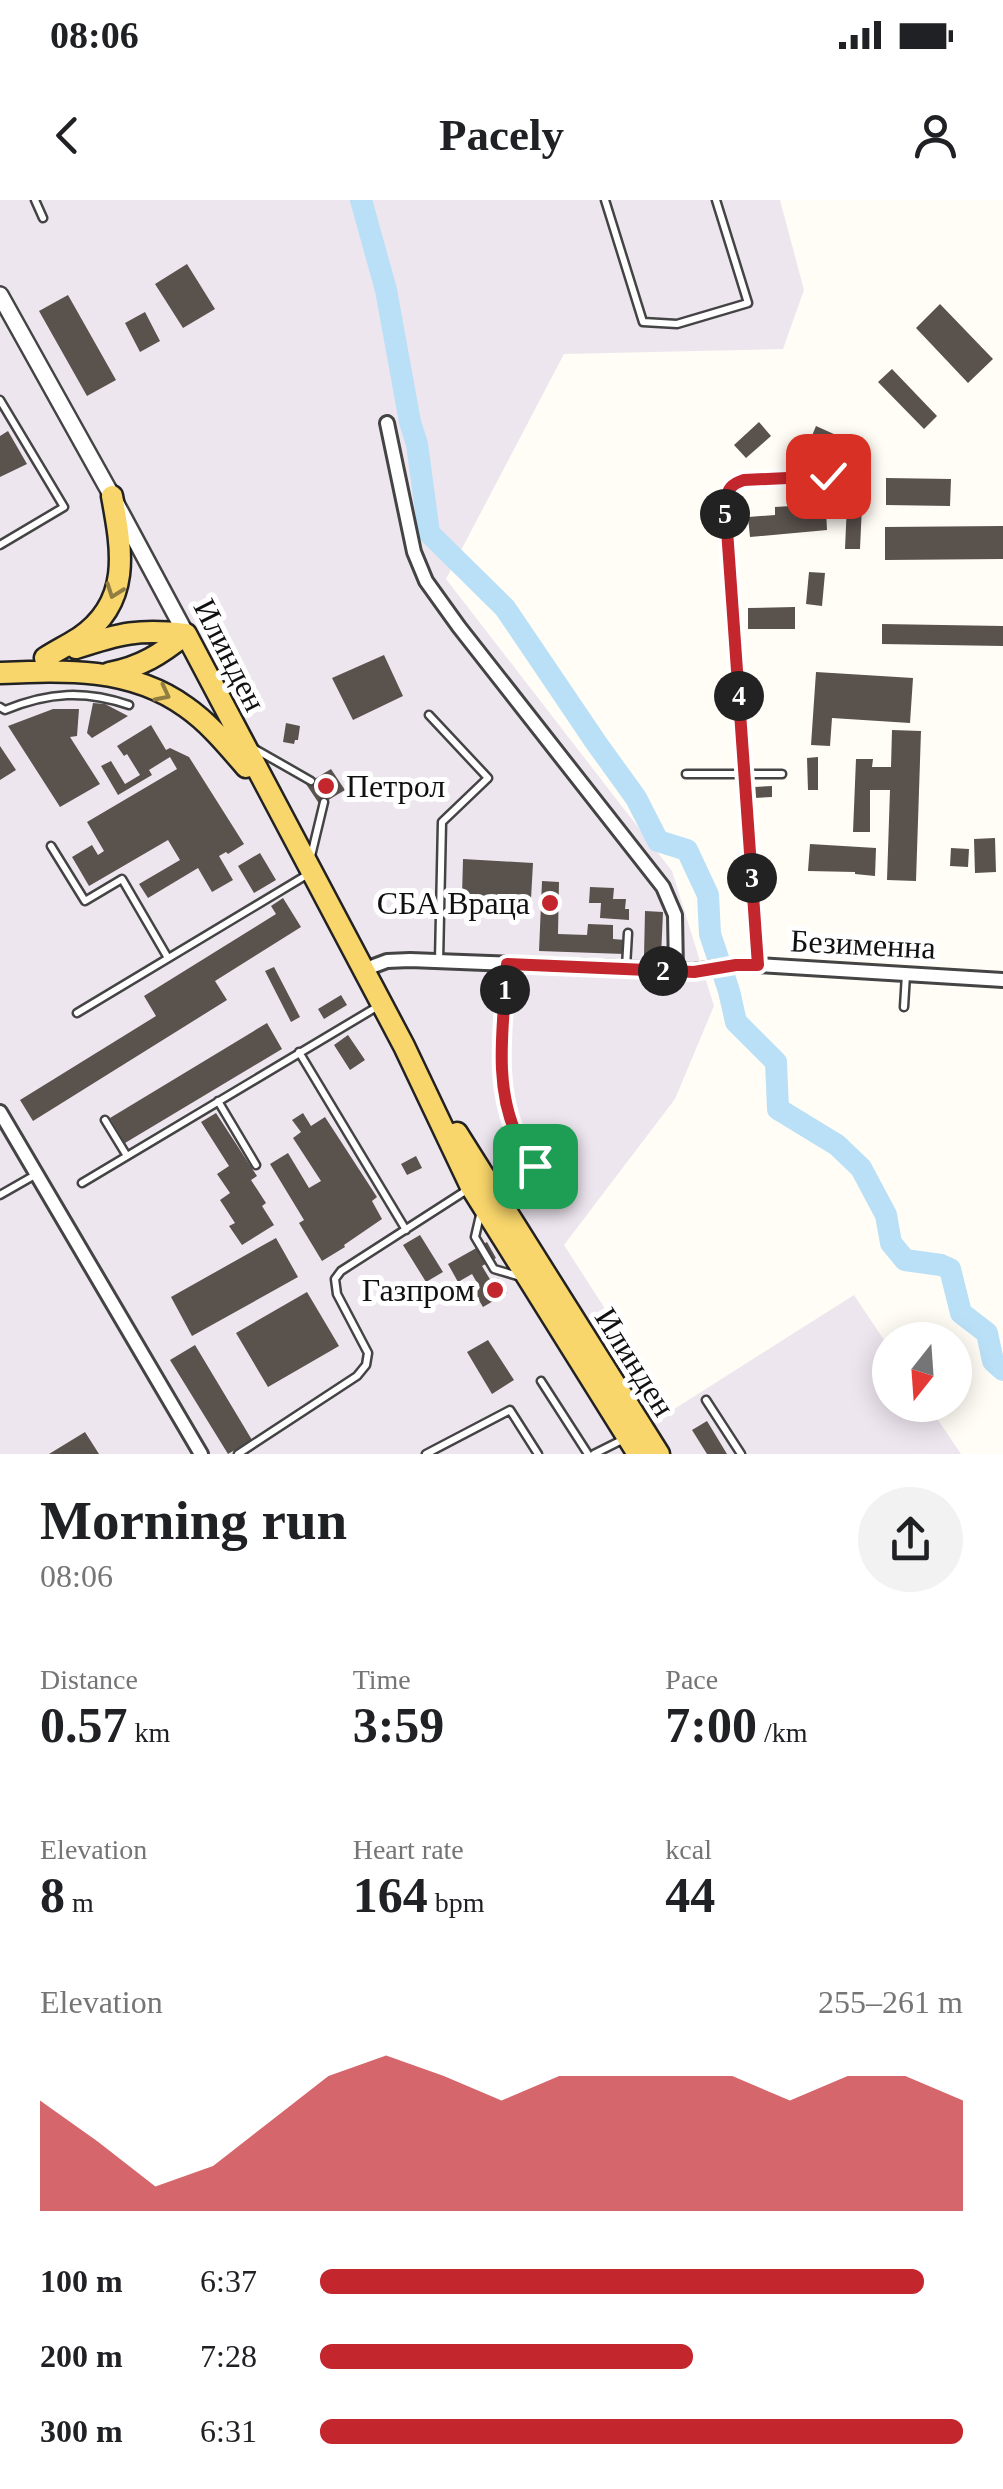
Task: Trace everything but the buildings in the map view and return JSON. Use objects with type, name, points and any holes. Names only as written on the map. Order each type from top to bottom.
[{"type":"main road","points":[[45,658],[94,626],[112,600],[121,564],[112,496]]},
{"type":"main road","points":[[0,672],[132,632],[186,634]]},
{"type":"main road","points":[[104,673],[148,661],[186,634]]},
{"type":"main road","name":"Илинден","points":[[186,634],[404,1046],[476,1196],[528,1279],[621,1448]]},
{"type":"main road","points":[[0,672],[104,673],[154,688],[188,708],[218,735],[267,790]]},
{"type":"main road","name":"Илинден","points":[[404,1046],[658,1454]]},
{"type":"street","name":"Илинден","points":[[0,295],[186,634]]},
{"type":"street","points":[[387,423],[414,552],[426,581],[663,887],[674,915],[676,971]]},
{"type":"street","name":"Безименна","points":[[363,970],[387,960],[694,972],[758,965],[1003,980]]},
{"type":"street","points":[[507,964],[501,1066],[506,1106],[535,1166]]},
{"type":"street","points":[[0,1112],[201,1454]]},
{"type":"lane","points":[[35,200],[43,218]]},
{"type":"lane","points":[[608,201],[642,322],[677,324],[748,302],[716,200]]},
{"type":"lane","points":[[0,400],[64,507],[0,544]]},
{"type":"lane","points":[[758,965],[725,514],[728,489],[744,480],[828,476]]},
{"type":"lane","points":[[0,708],[5,710],[60,694],[106,697],[130,705]]},
{"type":"lane","points":[[429,715],[488,778],[442,822],[439,962]]},
{"type":"lane","points":[[241,741],[311,781]]},
{"type":"lane","points":[[686,774],[782,774]]},
{"type":"lane","points":[[77,1013],[309,869],[324,802]]},
{"type":"lane","points":[[50,846],[84,901],[122,879],[168,958]]},
{"type":"lane","points":[[626,968],[628,933]]},
{"type":"lane","points":[[904,1007],[906,974]]},
{"type":"lane","points":[[82,1183],[381,1004]]},
{"type":"lane","points":[[299,1052],[406,1230]]},
{"type":"lane","points":[[218,1101],[256,1166]]},
{"type":"lane","points":[[105,1120],[128,1156]]},
{"type":"lane","points":[[0,1195],[36,1174]]},
{"type":"lane","points":[[238,1454],[357,1376],[366,1365],[368,1353],[337,1294],[335,1279],[342,1271],[406,1230],[476,1196]]},
{"type":"lane","points":[[541,1381],[591,1454],[621,1448]]},
{"type":"lane","points":[[706,1400],[741,1454]]},
{"type":"lane","points":[[426,1454],[510,1410],[538,1454]]},
{"type":"shaded area","points":[[0,200],[780,200],[804,290],[783,349],[564,354],[446,579],[672,871],[714,1006],[675,1099],[564,1245],[671,1411],[854,1295],[872,1322],[872,1422],[939,1422],[961,1454],[0,1454]]},
{"type":"waterway","points":[[361,200],[386,290],[417,444],[429,533],[505,608],[636,798],[658,841],[687,850],[708,895],[710,934],[736,1022],[776,1062],[778,1109],[837,1145],[861,1168],[886,1215],[891,1243],[905,1260],[950,1269],[961,1313],[987,1333],[993,1361],[1003,1370]]},
{"type":"place","name":"Петрол","points":[[326,786]]},
{"type":"place","name":"СБА Враца","points":[[550,903]]},
{"type":"place","name":"Газпром","points":[[495,1290]]},
{"type":"route","points":[[535,1166],[506,1106],[501,1066],[507,964],[694,972],[758,965],[725,502],[728,489],[744,480],[828,476]]}]
